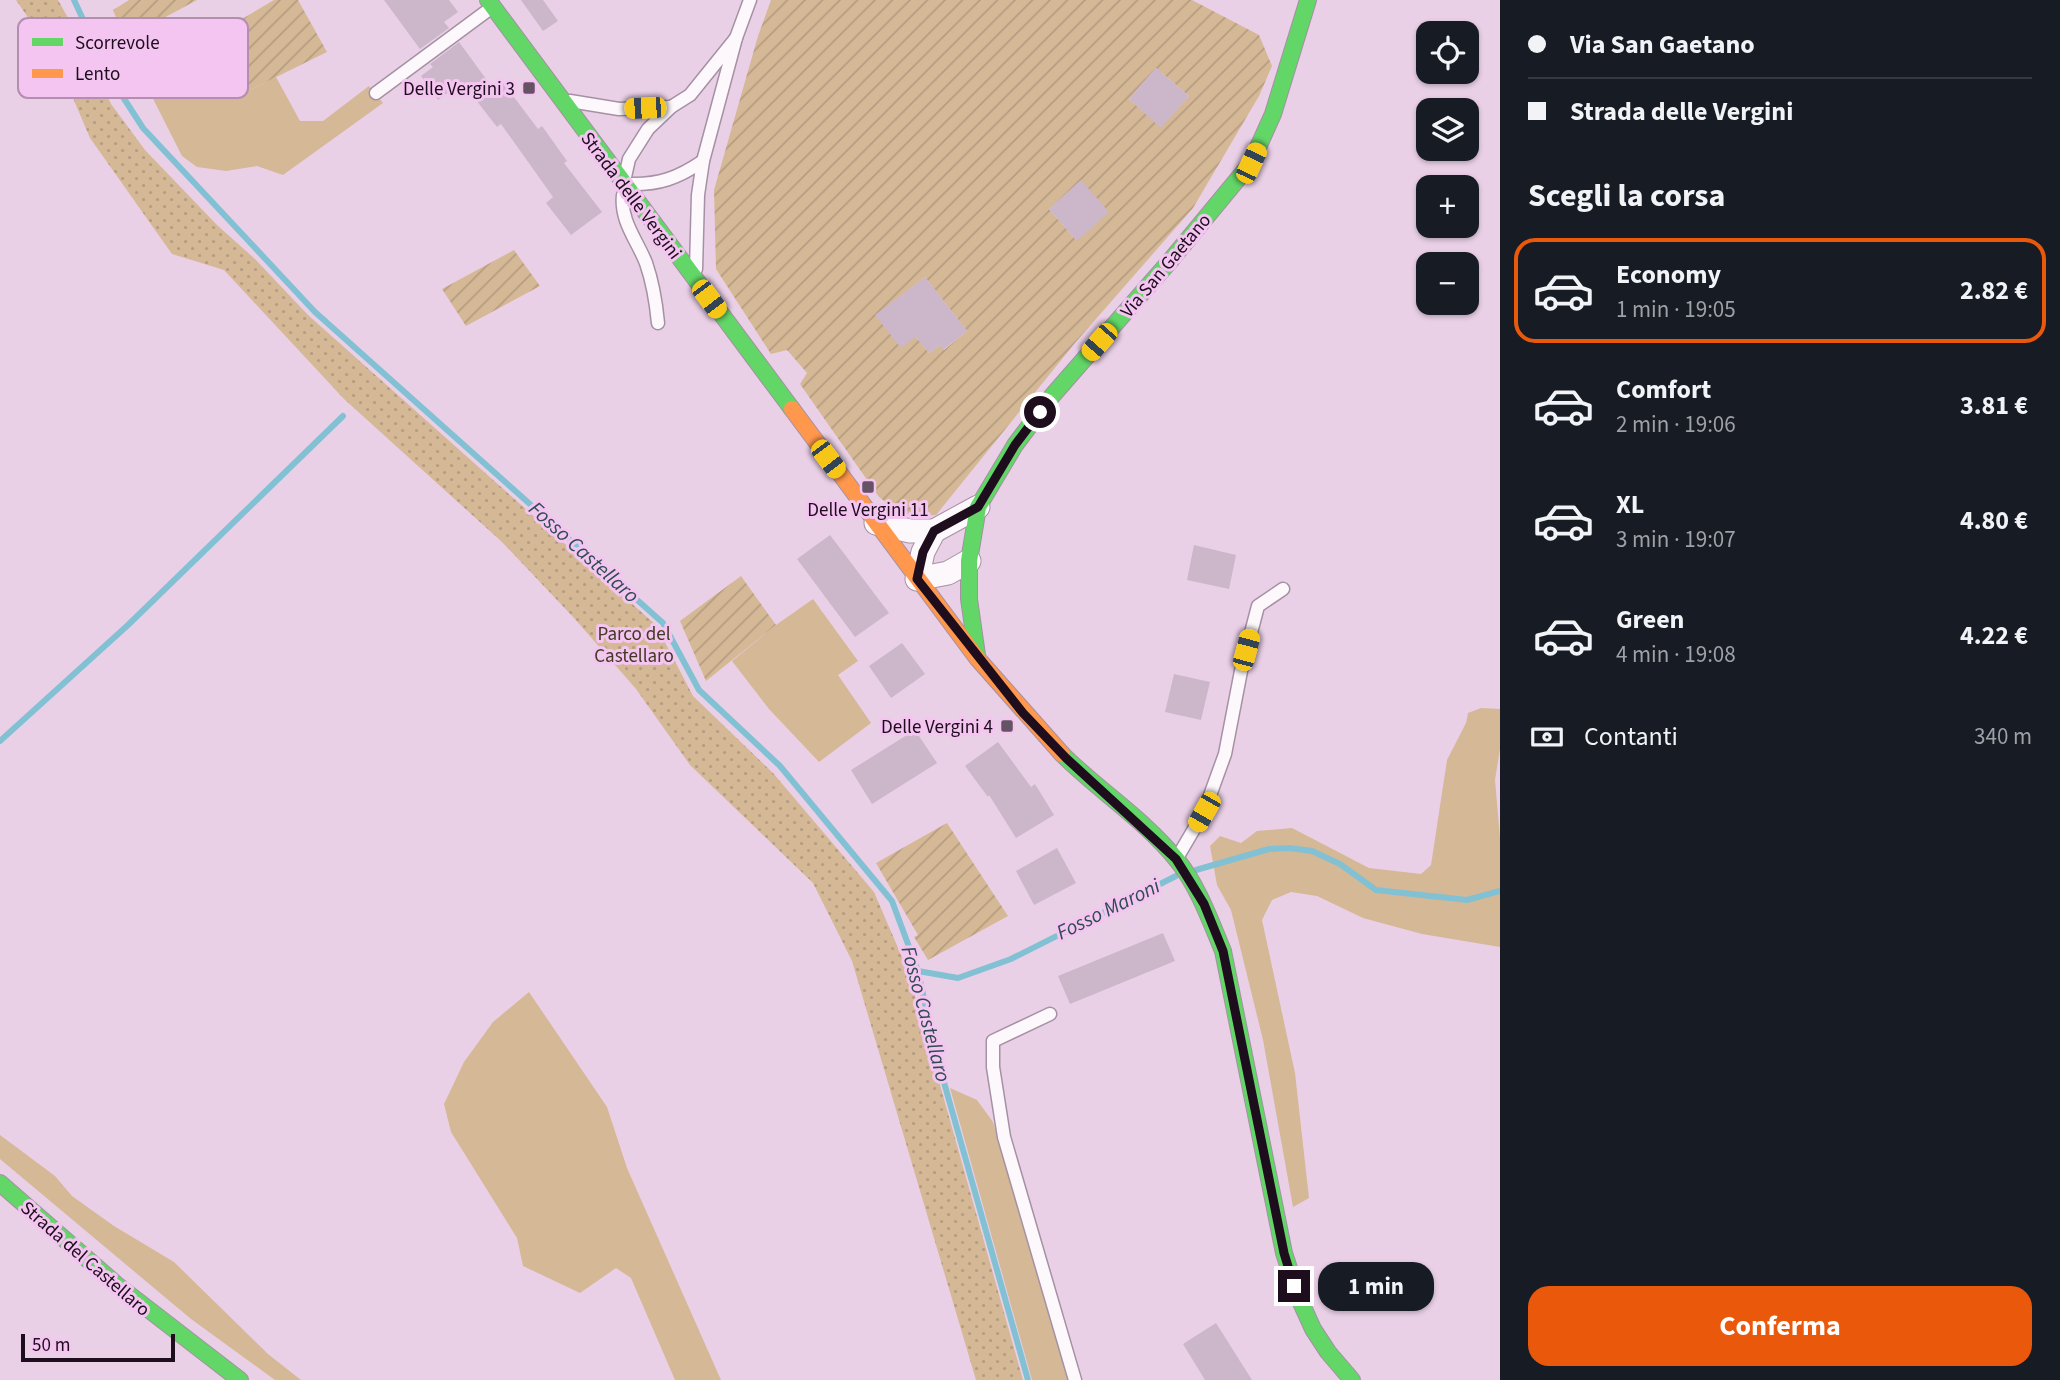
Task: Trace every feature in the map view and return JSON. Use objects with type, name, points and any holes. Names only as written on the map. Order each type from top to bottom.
[{"type":"main road","name":"Via San Gaetano","points":[[978,658],[969,599],[969,561],[978,507],[1015,445],[1052,396],[1251,163],[1273,114],[1308,0]]},
{"type":"main road","name":"Strada delle Vergini","points":[[491,3],[978,658],[1023,713],[1066,758],[1176,859],[1204,904],[1223,951],[1284,1253],[1291,1275],[1309,1322],[1352,1380]]},
{"type":"main road","name":"Strada del Castellaro","points":[[0,1184],[72,1249],[175,1334],[240,1380]]},
{"type":"street","points":[[876,523],[910,531],[934,531],[978,507]]},
{"type":"street","points":[[934,531],[923,552],[917,579],[948,573],[969,561]]},
{"type":"lane","points":[[695,280],[698,195],[703,161],[736,38],[750,0]]},
{"type":"lane","points":[[376,93],[491,3]]},
{"type":"lane","points":[[658,323],[656,300],[647,267],[624,216],[624,184],[629,159],[648,129],[671,107],[690,95],[736,38]]},
{"type":"lane","points":[[562,100],[619,109],[671,107]]},
{"type":"lane","points":[[624,184],[656,184],[671,180],[703,161]]},
{"type":"lane","points":[[1176,859],[1204,812],[1225,754],[1241,671],[1258,606],[1283,589]]},
{"type":"lane","points":[[1050,1014],[993,1041],[993,1067],[1004,1137],[1075,1380]]},
{"type":"green space","name":"Parco del Castellaro","points":[[16,0],[58,0],[68,18],[28,18]]},
{"type":"green space","points":[[129,0],[197,0],[164,18],[116,18],[113,10]]},
{"type":"green space","points":[[274,0],[298,0],[327,52],[250,90],[248,18],[244,18]]},
{"type":"green space","points":[[771,0],[1192,0],[1259,35],[1272,66],[1259,96],[1193,208],[1075,343],[936,515],[919,515],[899,511],[879,497],[800,384],[807,373],[787,350],[771,354],[716,269],[714,190],[758,36]],"holes":[[[1156,68],[1189,96],[1161,127],[1129,99]],[[1081,181],[1076,240],[1049,209]],[[925,277],[967,331],[944,350],[940,345],[929,353],[916,337],[876,315]]]},
{"type":"green space","points":[[276,77],[300,121],[323,121],[369,86],[383,103],[283,175],[257,166],[226,171],[197,167],[182,156],[153,98],[248,98],[248,86],[250,90]]},
{"type":"green space","name":"Parco del Castellaro","points":[[73,98],[108,98],[145,150],[308,315],[656,625],[693,696],[773,773],[874,892],[908,971],[1023,1380],[976,1380],[852,961],[813,883],[690,765],[636,689],[502,542],[344,399],[224,270],[172,254],[90,138]]},
{"type":"green space","points":[[514,250],[540,286],[466,326],[442,289]]},
{"type":"green space","points":[[741,576],[776,625],[706,681],[680,621]]},
{"type":"green space","points":[[813,599],[858,661],[838,675],[871,723],[819,762],[769,709],[732,661]]},
{"type":"green space","points":[[1481,708],[1500,709],[1500,749],[1495,780],[1500,838],[1500,947],[1422,934],[1363,918],[1317,896],[1291,892],[1272,900],[1262,920],[1295,1073],[1309,1198],[1293,1207],[1263,1040],[1231,910],[1217,885],[1210,846],[1220,836],[1241,843],[1257,831],[1292,828],[1369,868],[1421,874],[1431,865],[1447,760],[1466,723],[1468,713]]},
{"type":"green space","points":[[947,823],[1008,916],[928,960],[914,937],[918,935],[876,863]]},
{"type":"green space","points":[[529,992],[607,1107],[627,1168],[721,1380],[675,1380],[631,1278],[616,1268],[580,1293],[523,1266],[517,1238],[451,1132],[444,1104],[464,1062],[493,1022]]},
{"type":"green space","points":[[950,1088],[977,1100],[993,1122],[1068,1380],[1032,1380]]},
{"type":"green space","points":[[0,1135],[55,1176],[72,1196],[114,1226],[174,1262],[268,1354],[301,1380],[275,1380],[191,1319],[0,1159]]},
{"type":"building","points":[[384,0],[449,0],[458,12],[444,22],[449,28],[420,49]]},
{"type":"building","points":[[521,0],[543,0],[558,21],[543,31]]},
{"type":"building","points":[[459,42],[492,87],[501,80],[538,129],[542,126],[567,161],[564,163],[602,212],[571,235],[546,203],[553,197],[501,124],[497,127],[462,82],[438,100],[421,76],[433,67],[430,64]]},
{"type":"building","points":[[1156,68],[1189,96],[1161,128],[1129,99]]},
{"type":"building","points":[[1081,180],[1109,212],[1077,241],[1049,209]]},
{"type":"building","points":[[925,277],[967,331],[943,350],[940,345],[929,353],[916,337],[901,348],[875,315]]},
{"type":"building","points":[[830,535],[889,613],[855,637],[797,559]]},
{"type":"building","points":[[1194,545],[1236,555],[1229,589],[1187,580]]},
{"type":"building","points":[[902,643],[925,674],[891,698],[869,666]]},
{"type":"building","points":[[1174,674],[1210,682],[1201,720],[1165,712]]},
{"type":"building","points":[[915,730],[937,763],[872,804],[851,770]]},
{"type":"building","points":[[998,742],[1031,787],[1035,784],[1054,815],[1016,838],[989,795],[988,797],[965,766]]},
{"type":"building","points":[[1057,848],[1076,883],[1034,905],[1016,871]]},
{"type":"building","points":[[1163,933],[1175,961],[1070,1004],[1058,976]]},
{"type":"building","points":[[1216,1323],[1252,1380],[1205,1380],[1183,1344]]},
{"type":"waterway","name":"Fosso Castellaro","points":[[74,0],[82,18]]},
{"type":"waterway","name":"Fosso Castellaro","points":[[124,98],[143,128],[315,312],[663,623],[699,690],[780,766],[892,901],[918,971],[936,1054],[1028,1380]]},
{"type":"waterway","points":[[0,741],[128,625],[343,416]]},
{"type":"waterway","name":"Fosso Maroni","points":[[1196,870],[1269,849],[1289,848],[1312,851],[1340,864],[1376,890],[1467,900],[1500,891]]},
{"type":"waterway","name":"Fosso Maroni","points":[[918,971],[958,978],[1011,959],[1176,876]]},
{"type":"traffic: fast","points":[[488,0],[792,409]]},
{"type":"traffic: fast","points":[[977,655],[969,599],[969,561],[978,507],[1015,445],[1052,396],[1251,163],[1273,114],[1308,0]]},
{"type":"traffic: fast","points":[[1062,754],[1164,845],[1184,870],[1203,904],[1223,951],[1284,1253],[1298,1296],[1313,1329],[1352,1380]]},
{"type":"traffic: fast","points":[[0,1183],[117,1285],[240,1380]]},
{"type":"traffic: slow","points":[[792,409],[977,658],[1062,754]]},
{"type":"place","name":"Delle Vergini 3","points":[[529,88]]},
{"type":"place","name":"Delle Vergini 11","points":[[868,487]]},
{"type":"place","name":"Delle Vergini 4","points":[[1007,726]]},
{"type":"route","points":[[1040,412],[1015,445],[978,507],[934,531],[923,552],[917,579],[1023,713],[1066,758],[1176,859],[1204,904],[1223,951],[1284,1253],[1294,1286]]}]
